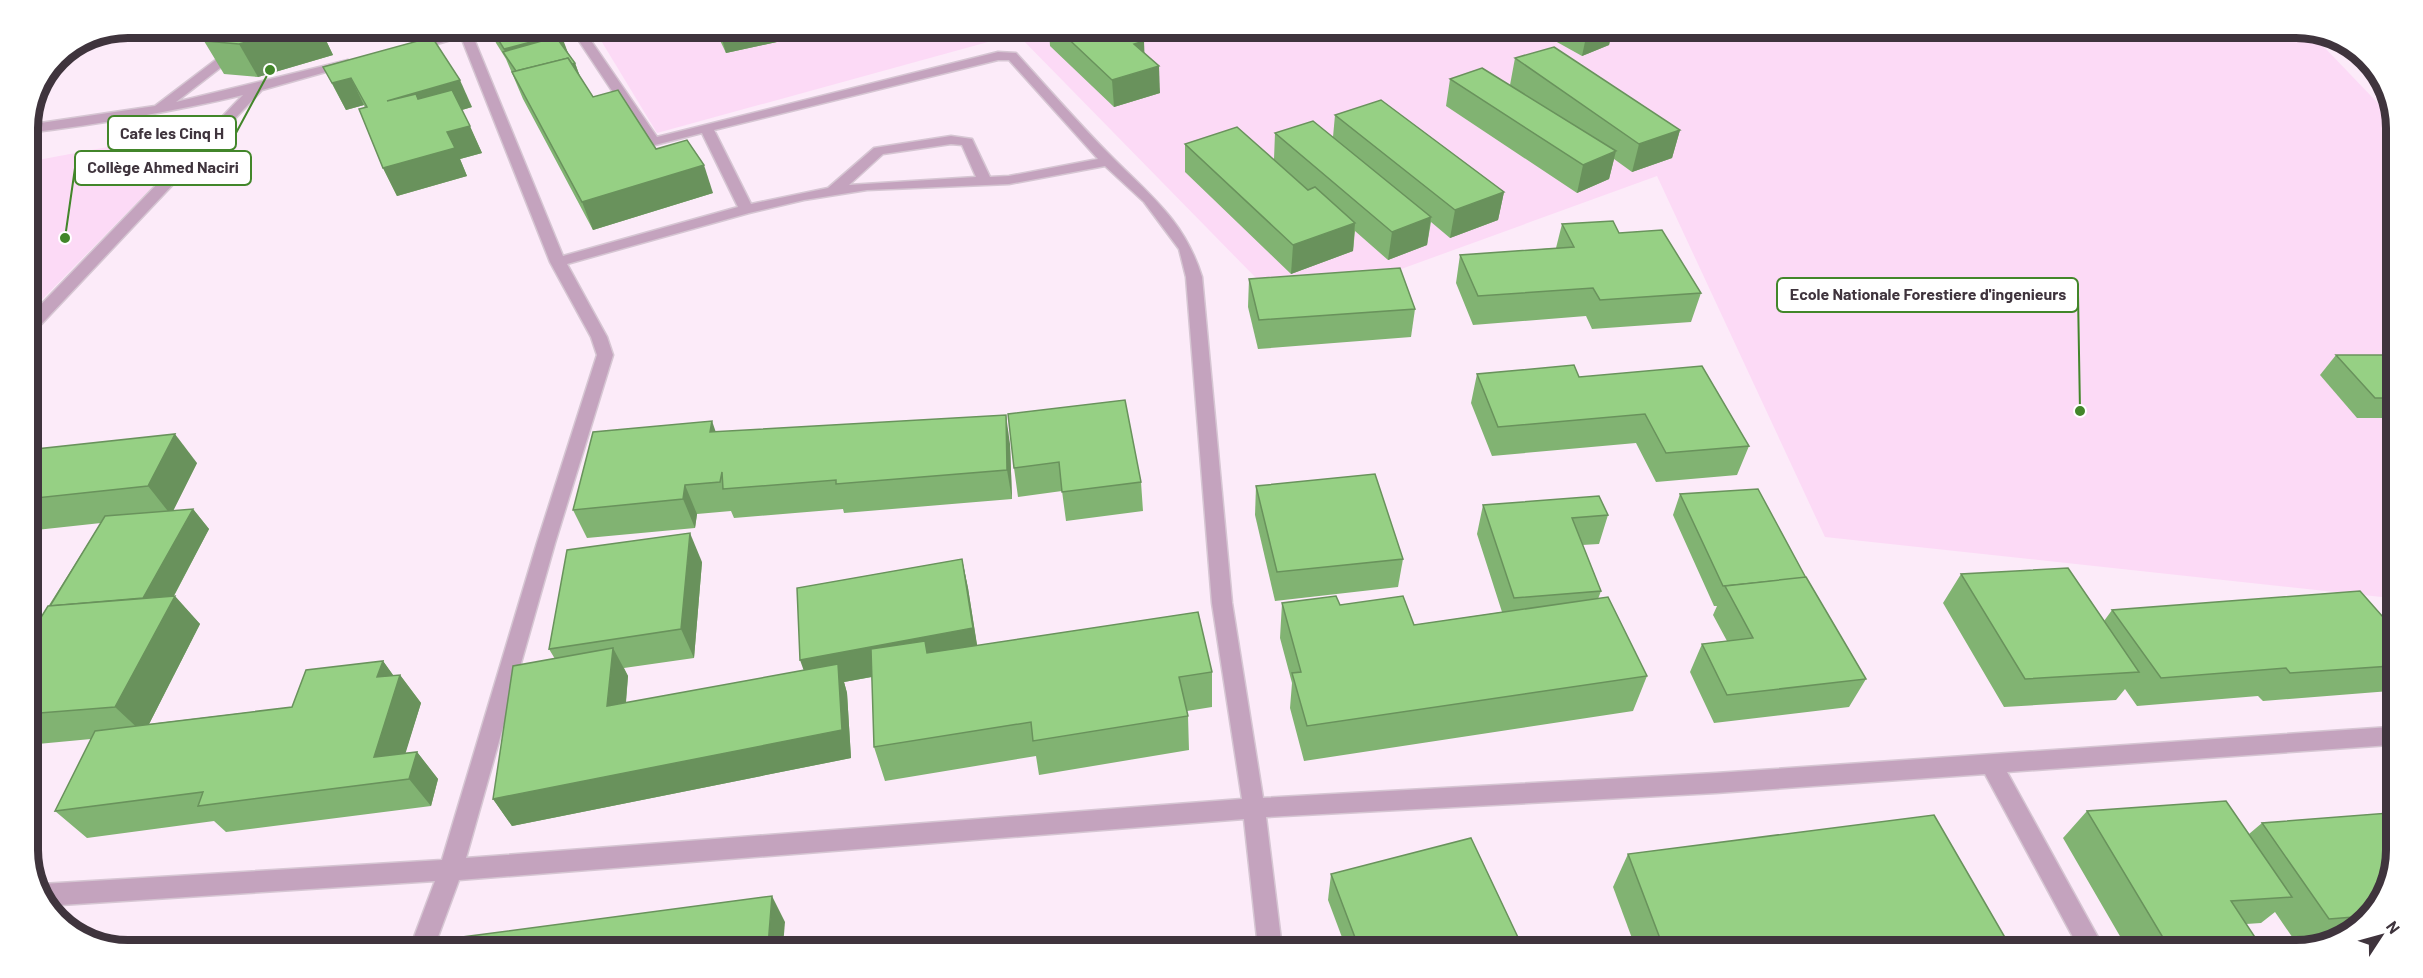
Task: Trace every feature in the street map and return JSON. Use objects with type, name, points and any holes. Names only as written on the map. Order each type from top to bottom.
[{"type":"street","points":[[153,113],[252,38]]},
{"type":"street","points":[[401,50],[444,38]]},
{"type":"street","points":[[425,940],[451,870],[546,543],[604,366],[605,355],[600,337],[558,262],[475,38]]},
{"type":"street","points":[[584,38],[651,139],[660,141],[1004,54],[1014,58],[1108,161],[1149,199],[1174,230],[1186,249],[1194,278],[1222,603],[1254,808],[1269,940]]},
{"type":"street","points":[[38,128],[153,113],[358,62]]},
{"type":"street","points":[[38,317],[257,88]]},
{"type":"street","points":[[707,130],[746,209]]},
{"type":"street","points":[[833,191],[879,151],[951,140],[967,142],[985,181]]},
{"type":"street","points":[[558,262],[746,209],[833,191],[1009,180],[1108,161]]},
{"type":"street","points":[[50,895],[451,870],[1254,808],[1716,783],[1990,762],[2386,736]]},
{"type":"street","points":[[1990,762],[2088,940]]},
{"type":"shaded area","points":[[599,38],[1002,38],[657,133]]},
{"type":"shaded area","points":[[1021,38],[2307,38],[2315,40],[2384,110],[2386,597],[1825,537],[1657,176],[1360,284],[1256,278]]},
{"type":"shaded area","points":[[210,128],[38,304],[38,160]]},
{"type":"building","points":[[208,38],[261,38],[239,44],[204,41]]},
{"type":"building","points":[[433,38],[460,80],[387,101],[416,94],[418,99],[452,90],[470,126],[447,132],[455,148],[383,168],[359,109],[367,107],[351,78],[332,83],[323,67]]},
{"type":"building","points":[[497,38],[546,38],[504,49]]},
{"type":"building","points":[[557,38],[575,63],[572,64],[568,58],[516,71],[503,52]]},
{"type":"building","points":[[1067,38],[1140,38],[1144,41],[1134,44],[1159,66],[1112,80]]},
{"type":"building","points":[[1554,47],[1680,130],[1639,144],[1515,58]]},
{"type":"building","points":[[568,58],[593,97],[618,90],[656,149],[687,140],[704,165],[582,202],[512,72]]},
{"type":"building","points":[[1482,68],[1616,151],[1583,165],[1450,79]]},
{"type":"building","points":[[1381,100],[1504,192],[1455,210],[1335,115]]},
{"type":"building","points":[[1313,121],[1431,217],[1392,232],[1275,133]]},
{"type":"building","points":[[1237,127],[1308,190],[1315,187],[1355,223],[1293,245],[1185,144]]},
{"type":"building","points":[[1613,221],[1619,233],[1662,230],[1701,293],[1600,300],[1593,288],[1478,296],[1460,255],[1574,247],[1562,224]]},
{"type":"building","points":[[1400,268],[1415,309],[1259,320],[1249,279]]},
{"type":"building","points":[[2336,355],[2385,355],[2385,398],[2375,398]]},
{"type":"building","points":[[1574,365],[1579,377],[1702,366],[1749,446],[1666,453],[1645,414],[1498,427],[1477,374]]},
{"type":"building","points":[[1125,400],[1141,482],[1062,492],[1059,462],[1014,468],[1008,414]]},
{"type":"building","points":[[1006,415],[1007,470],[836,484],[836,480],[723,489],[722,472],[720,482],[685,485],[683,499],[573,510],[593,432],[712,421],[710,432]]},
{"type":"building","points":[[175,434],[148,486],[38,498],[38,449]]},
{"type":"building","points":[[1375,474],[1403,559],[1277,572],[1256,486]]},
{"type":"building","points":[[1758,489],[1806,578],[1723,586],[1680,494]]},
{"type":"building","points":[[1599,496],[1608,515],[1572,518],[1601,591],[1514,598],[1483,505]]},
{"type":"building","points":[[193,509],[143,598],[50,606],[105,516]]},
{"type":"building","points":[[690,533],[681,629],[549,649],[567,550]]},
{"type":"building","points":[[962,559],[973,628],[800,660],[797,588]]},
{"type":"building","points":[[2068,568],[2139,672],[2025,679],[1961,574]]},
{"type":"building","points":[[1806,577],[1866,679],[1727,695],[1702,644],[1753,638],[1725,586]]},
{"type":"building","points":[[2360,591],[2386,620],[2386,666],[2290,673],[2286,668],[2161,678],[2112,610]]},
{"type":"building","points":[[175,596],[115,707],[38,713],[38,622],[48,606]]},
{"type":"building","points":[[1336,596],[1340,605],[1403,596],[1414,625],[1608,597],[1647,676],[1307,726],[1292,673],[1301,672],[1282,603]]},
{"type":"building","points":[[1198,612],[1212,672],[1179,677],[1188,716],[1033,741],[1031,722],[874,747],[871,649],[925,641],[927,653]]},
{"type":"building","points":[[613,648],[607,706],[838,664],[842,730],[493,799],[513,666]]},
{"type":"building","points":[[383,661],[377,677],[400,675],[374,757],[417,752],[409,779],[198,806],[203,792],[55,811],[95,731],[292,707],[306,670]]},
{"type":"building","points":[[2226,801],[2292,897],[2231,901],[2257,940],[2164,940],[2087,811]]},
{"type":"building","points":[[2386,813],[2385,862],[2376,890],[2365,906],[2351,906],[2351,917],[2329,919],[2262,823]]},
{"type":"building","points":[[1934,815],[2006,940],[1661,940],[1628,854]]},
{"type":"building","points":[[1471,838],[1519,940],[1356,940],[1331,874]]},
{"type":"building","points":[[772,896],[768,940],[447,939]]},
{"type":"place","name":"Cafe les Cinq H","points":[[270,70]]},
{"type":"place","name":"Collège Ahmed Naciri","points":[[65,238]]},
{"type":"place","name":"Ecole Nationale Forestiere d'ingenieurs","points":[[2080,411]]}]
